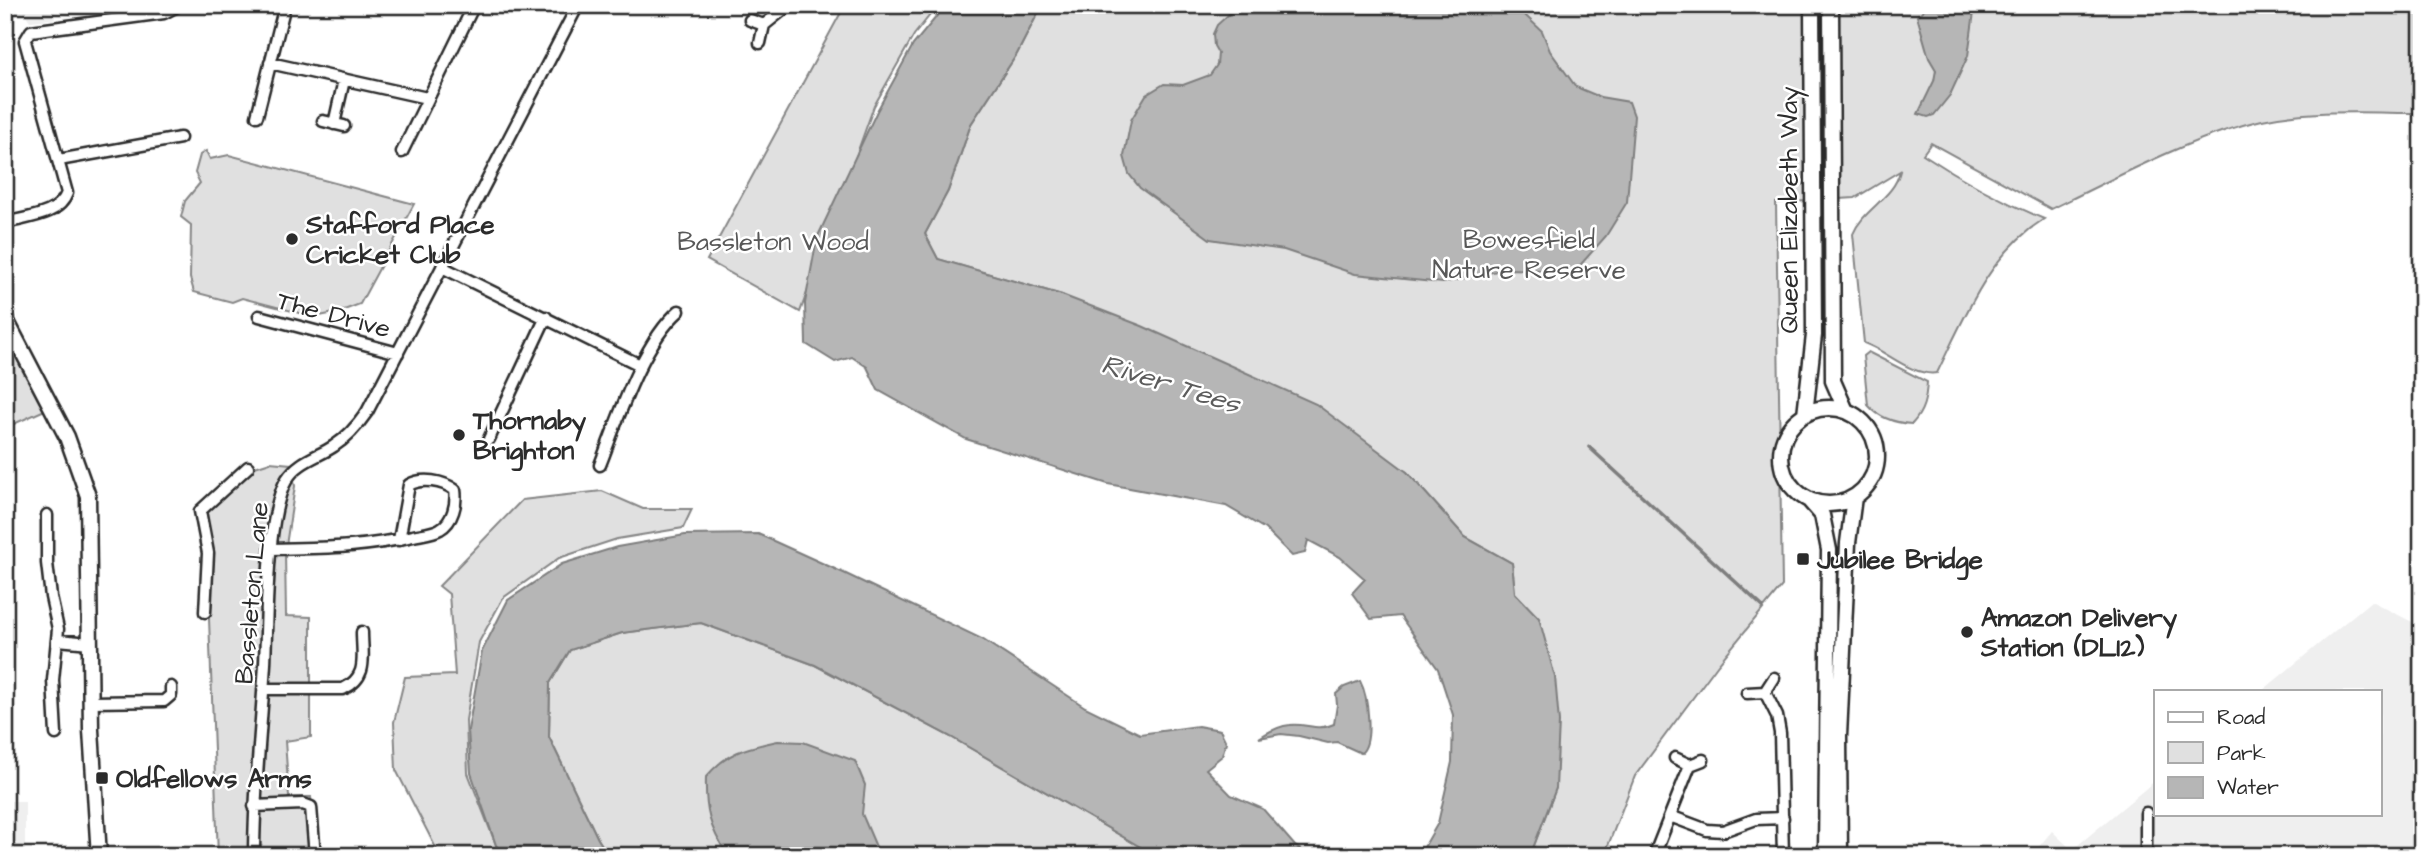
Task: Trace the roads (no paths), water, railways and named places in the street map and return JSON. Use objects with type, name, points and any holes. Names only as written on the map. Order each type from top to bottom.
[{"type":"street","points":[[5,223],[57,208],[67,193],[25,41],[27,35],[31,31],[164,13],[179,5]]},
{"type":"street","points":[[257,116],[285,5]]},
{"type":"street","points":[[402,152],[474,5]]},
{"type":"street","name":"Bassleton Lane","points":[[254,856],[254,806],[271,549],[277,501],[287,478],[303,463],[335,446],[354,429],[367,412],[578,5]]},
{"type":"street","points":[[760,44],[764,25],[789,5]]},
{"type":"street","name":"Queen Elizabeth Way","points":[[1805,414],[1814,335],[1812,5]]},
{"type":"street","name":"Queen Elizabeth Way","points":[[1831,5],[1833,381],[1846,411]]},
{"type":"street","points":[[750,20],[764,25]]},
{"type":"street","points":[[270,62],[427,98]]},
{"type":"street","points":[[323,121],[339,125],[344,79]]},
{"type":"street","points":[[59,160],[180,138]]},
{"type":"street","points":[[442,267],[640,365]]},
{"type":"street","points":[[600,465],[640,365],[672,317],[679,311]]},
{"type":"street","name":"The Drive","points":[[259,316],[397,353]]},
{"type":"street","points":[[489,439],[546,317]]},
{"type":"street","points":[[5,318],[67,437],[88,496],[91,702],[99,856]]},
{"type":"street","points":[[1808,499],[1826,504],[1846,501],[1862,491],[1873,475],[1877,447],[1870,430],[1846,411],[1822,408],[1805,414],[1791,426],[1781,452],[1787,479],[1822,515],[1829,550],[1826,856]]},
{"type":"street","points":[[205,612],[208,553],[200,511],[248,467]]},
{"type":"street","points":[[271,549],[359,547],[399,540],[440,529],[449,521],[456,500],[455,490],[448,485],[418,480],[409,485],[399,540]]},
{"type":"street","points":[[1840,856],[1839,736],[1848,543],[1854,497]]},
{"type":"street","points":[[47,515],[47,564],[58,640],[53,680],[56,734]]},
{"type":"street","points":[[263,689],[343,689],[355,683],[362,671],[362,632]]},
{"type":"street","points":[[58,640],[90,643]]},
{"type":"street","points":[[1765,692],[1774,678]]},
{"type":"street","points":[[91,702],[164,701],[170,695],[171,687]]},
{"type":"street","points":[[1747,693],[1765,692]]},
{"type":"street","points":[[1765,692],[1777,716],[1780,733],[1783,856]]},
{"type":"street","points":[[1675,758],[1690,765],[1703,760]]},
{"type":"street","points":[[1654,856],[1690,765]]},
{"type":"street","points":[[254,806],[303,804],[311,807],[315,856]]},
{"type":"street","points":[[2146,813],[2146,856]]},
{"type":"street","points":[[1670,816],[1707,830],[1723,831],[1756,819],[1783,818]]},
{"type":"water","name":"River Tees","points":[[946,5],[1042,5],[1017,54],[971,124],[948,191],[925,234],[938,259],[1062,295],[1142,326],[1316,404],[1407,472],[1465,537],[1512,563],[1515,593],[1539,618],[1555,677],[1559,722],[1556,788],[1530,856],[1419,856],[1438,823],[1452,762],[1453,715],[1438,669],[1400,616],[1371,619],[1352,593],[1365,579],[1340,557],[1308,540],[1305,553],[1292,556],[1265,529],[1226,506],[1108,484],[966,439],[878,390],[867,367],[852,357],[835,362],[806,344],[805,303],[817,238],[877,111],[913,45]]},
{"type":"water","points":[[1239,5],[1514,5],[1542,31],[1550,51],[1576,87],[1600,97],[1629,102],[1634,116],[1627,202],[1606,236],[1575,271],[1506,269],[1443,283],[1355,274],[1284,250],[1210,239],[1140,188],[1129,174],[1124,156],[1131,120],[1146,95],[1164,84],[1183,85],[1210,75],[1217,65],[1218,53],[1213,34],[1217,25]]},
{"type":"water","points":[[1928,5],[1975,5],[1968,56],[1950,95],[1934,115],[1928,117],[1918,114],[1934,81],[1936,70],[1929,58],[1917,16]]},
{"type":"water","points":[[758,534],[982,639],[1085,707],[1140,734],[1198,726],[1220,730],[1226,742],[1222,756],[1206,769],[1231,795],[1263,809],[1295,846],[1311,856],[1156,856],[951,737],[815,665],[701,623],[622,633],[570,650],[550,683],[549,737],[598,839],[609,856],[503,856],[496,845],[471,773],[468,730],[482,651],[508,600],[562,564],[617,547],[685,535]]},
{"type":"water","points":[[1360,681],[1369,730],[1365,748],[1361,753],[1337,742],[1328,743],[1299,736],[1281,734],[1259,738],[1286,726],[1322,727],[1334,724],[1336,694],[1344,687]]},
{"type":"water","points":[[778,741],[803,742],[855,761],[865,785],[862,814],[880,856],[728,856],[716,836],[710,818],[706,799],[706,777],[722,761],[738,752]]},
{"type":"waterway","points":[[1589,447],[1763,607]]},
{"type":"place","name":"Stafford Place Cricket Club","points":[[292,239]]},
{"type":"place","name":"Thornaby Brighton","points":[[459,435]]},
{"type":"place","name":"Jubilee Bridge","points":[[1803,559]]},
{"type":"place","name":"Amazon Delivery Station (DLI2)","points":[[1967,632]]},
{"type":"place","name":"Oldfellows Arms","points":[[102,778]]},
{"type":"park label","name":"Bassleton Wood","points":[[773,241]]},
{"type":"park label","name":"Bowesfield Nature Reserve","points":[[1529,254]]}]
